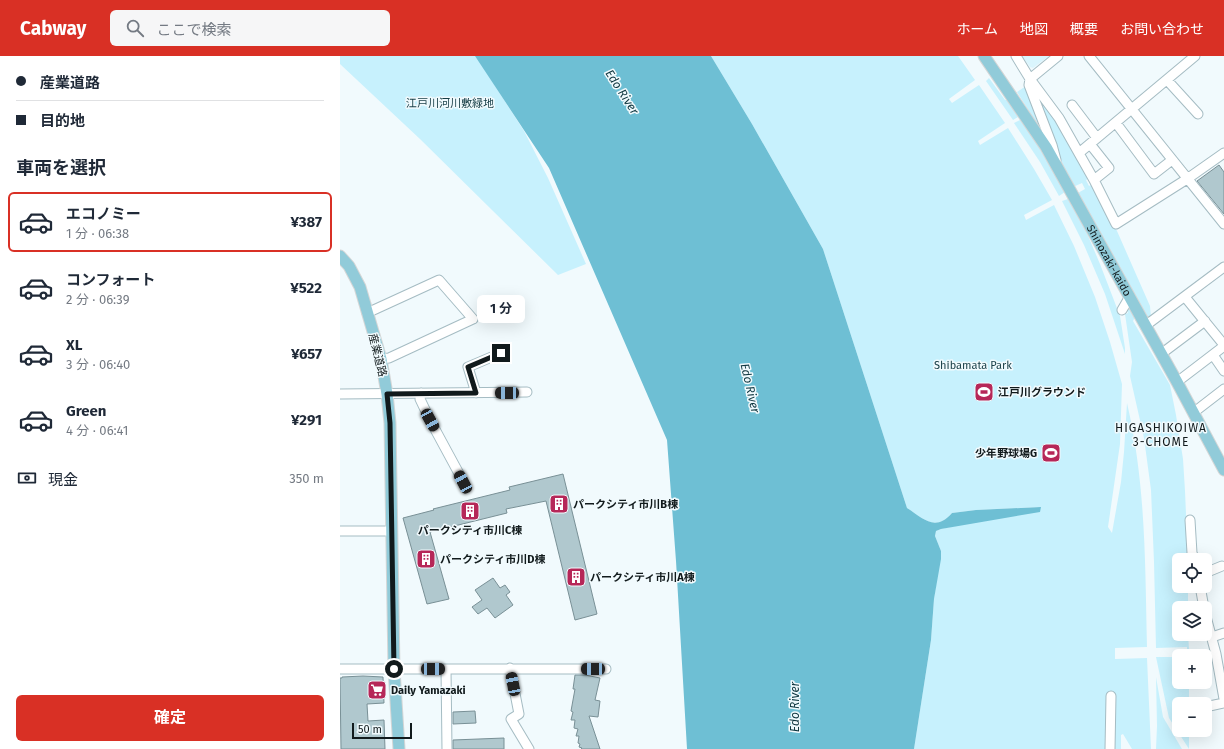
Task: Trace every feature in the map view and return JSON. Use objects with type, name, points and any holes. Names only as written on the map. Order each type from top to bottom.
[{"type":"main road","name":"Shinozaki-kaido","points":[[984,56],[1046,148],[1177,382],[1224,470]]},
{"type":"main road","name":"産業道路","points":[[341,257],[354,274],[360,287],[381,359],[387,394],[390,423],[394,669],[399,749]]},
{"type":"street","points":[[1016,56],[1030,79],[1059,118],[1094,180],[1116,224],[1187,179],[1224,153]]},
{"type":"street","points":[[1030,79],[1058,56]]},
{"type":"street","points":[[1089,56],[1224,224]]},
{"type":"street","points":[[1079,153],[1195,56]]},
{"type":"street","points":[[1030,79],[1031,89],[1052,145],[1058,170]]},
{"type":"street","points":[[1167,80],[1198,114]]},
{"type":"street","points":[[1072,106],[1109,168],[1094,180]]},
{"type":"street","points":[[1116,123],[1154,174],[1172,160]]},
{"type":"street","points":[[1145,326],[1224,267]]},
{"type":"street","points":[[367,313],[439,280],[472,319],[389,358],[381,359]]},
{"type":"street","points":[[1177,382],[1224,346],[1185,297]]},
{"type":"street","points":[[1122,310],[1129,298]]},
{"type":"street","points":[[1161,354],[1204,321]]},
{"type":"street","points":[[476,393],[468,367],[501,353]]},
{"type":"street","points":[[1212,356],[1224,371]]},
{"type":"street","points":[[1193,413],[1224,389]]},
{"type":"street","points":[[340,394],[527,392]]},
{"type":"street","points":[[424,393],[420,399],[463,482]]},
{"type":"street","points":[[1190,520],[1192,553]]},
{"type":"street","points":[[340,531],[392,531]]},
{"type":"street","points":[[1212,570],[1222,566]]},
{"type":"street","points":[[1224,633],[1212,637],[1223,683],[1224,699]]},
{"type":"street","points":[[446,668],[447,749]]},
{"type":"street","points":[[510,668],[519,714],[511,719],[529,749]]},
{"type":"street","points":[[340,669],[606,669]]},
{"type":"street","points":[[1110,749],[1111,696]]},
{"type":"street","points":[[1212,706],[1224,703]]},
{"type":"shaded area","points":[[1022,56],[1049,56],[1033,68],[1030,67]]},
{"type":"green space","name":"江戸川河川敷緑地","points":[[340,56],[476,56],[524,131],[548,178],[586,264],[558,275],[420,139],[340,64]]},
{"type":"green space","name":"Shibamata Park","points":[[711,56],[958,56],[975,80],[949,99],[952,103],[979,85],[1005,123],[978,141],[980,145],[1008,128],[1034,169],[1052,200],[1024,215],[1026,220],[1054,205],[1074,246],[1095,297],[1122,384],[1120,444],[1108,527],[1112,533],[1121,482],[1127,403],[1138,464],[1141,494],[1145,555],[1147,647],[1115,648],[1115,659],[1147,658],[1151,749],[1132,749],[1123,734],[1121,735],[1121,749],[914,749],[931,640],[934,599],[941,551],[935,536],[936,531],[1041,507],[976,510],[952,513],[946,519],[935,523],[924,519],[907,508],[823,249],[752,124]]},
{"type":"green space","points":[[989,78],[1005,100],[1007,100],[1018,117],[1013,120],[986,81]]},
{"type":"green space","points":[[1026,86],[1046,138],[1017,92]]},
{"type":"green space","points":[[1033,90],[1058,122],[1090,178],[1086,180],[1089,186],[1093,184],[1117,231],[1150,306],[1151,318],[1146,318],[1076,194],[1085,189],[1082,183],[1073,187],[1066,174]]},
{"type":"green space","points":[[1020,120],[1034,139],[1065,192],[1059,196],[1040,162],[1014,123]]},
{"type":"green space","points":[[1068,199],[1086,231],[1120,316],[1125,354],[1105,294],[1084,245],[1062,201]]},
{"type":"green space","points":[[1129,306],[1135,317],[1133,321],[1170,385],[1176,415],[1183,459],[1188,553],[1172,553],[1172,593],[1188,593],[1188,601],[1172,601],[1172,641],[1188,641],[1189,649],[1187,649],[1187,647],[1156,648],[1151,490],[1144,438],[1130,376],[1132,362],[1125,314],[1128,313],[1126,308]]},
{"type":"green space","points":[[1156,657],[1172,657],[1172,689],[1189,689],[1189,697],[1172,697],[1172,723],[1169,718]]},
{"type":"green space","points":[[1156,677],[1163,717],[1172,732],[1172,737],[1175,737],[1182,749],[1156,749]]},
{"type":"green space","points":[[1181,737],[1189,737],[1189,749]]},
{"type":"water","name":"Edo River","points":[[475,56],[711,56],[752,124],[823,249],[907,508],[924,519],[935,523],[946,519],[952,513],[976,510],[1041,507],[1040,512],[936,531],[935,536],[941,551],[941,559],[934,599],[931,640],[914,749],[687,749],[667,440],[549,168]]},
{"type":"building","points":[[1219,165],[1224,172],[1224,214],[1197,181]]},
{"type":"building","points":[[563,474],[597,614],[575,620],[546,501],[506,509],[507,513],[430,532],[449,599],[427,604],[403,518],[510,490],[509,487]]},
{"type":"building","points":[[493,578],[500,588],[505,585],[510,592],[506,595],[513,605],[495,618],[487,608],[478,614],[472,607],[482,600],[475,590]]},
{"type":"building","points":[[575,675],[600,678],[595,700],[600,701],[598,717],[589,716],[600,749],[581,749],[582,748],[579,747],[579,736],[576,736],[578,729],[574,728],[575,720],[571,720],[573,712],[571,711],[575,689],[573,689]]},
{"type":"building","points":[[363,676],[383,677],[384,703],[367,704],[368,721],[384,720],[385,749],[341,749],[340,678]]},
{"type":"building","points":[[475,711],[476,723],[453,724],[453,712]]},
{"type":"building","points":[[504,738],[504,749],[453,749],[453,740]]},
{"type":"place","name":"江戸川グラウンド","points":[[984,392]]},
{"type":"place","name":"少年野球場G","points":[[1051,453]]},
{"type":"place","name":"パークシティ市川B棟","points":[[559,504]]},
{"type":"place","name":"パークシティ市川C棟","points":[[470,511]]},
{"type":"place","name":"パークシティ市川D棟","points":[[426,559]]},
{"type":"place","name":"パークシティ市川A棟","points":[[576,577]]},
{"type":"place","name":"Daily Yamazaki","points":[[377,690]]},
{"type":"district","name":"HIGASHIKOIWA 3-CHOME","points":[[1161,435]]},
{"type":"route","points":[[394,669],[390,423],[387,394],[476,393],[468,367],[501,353]]}]
